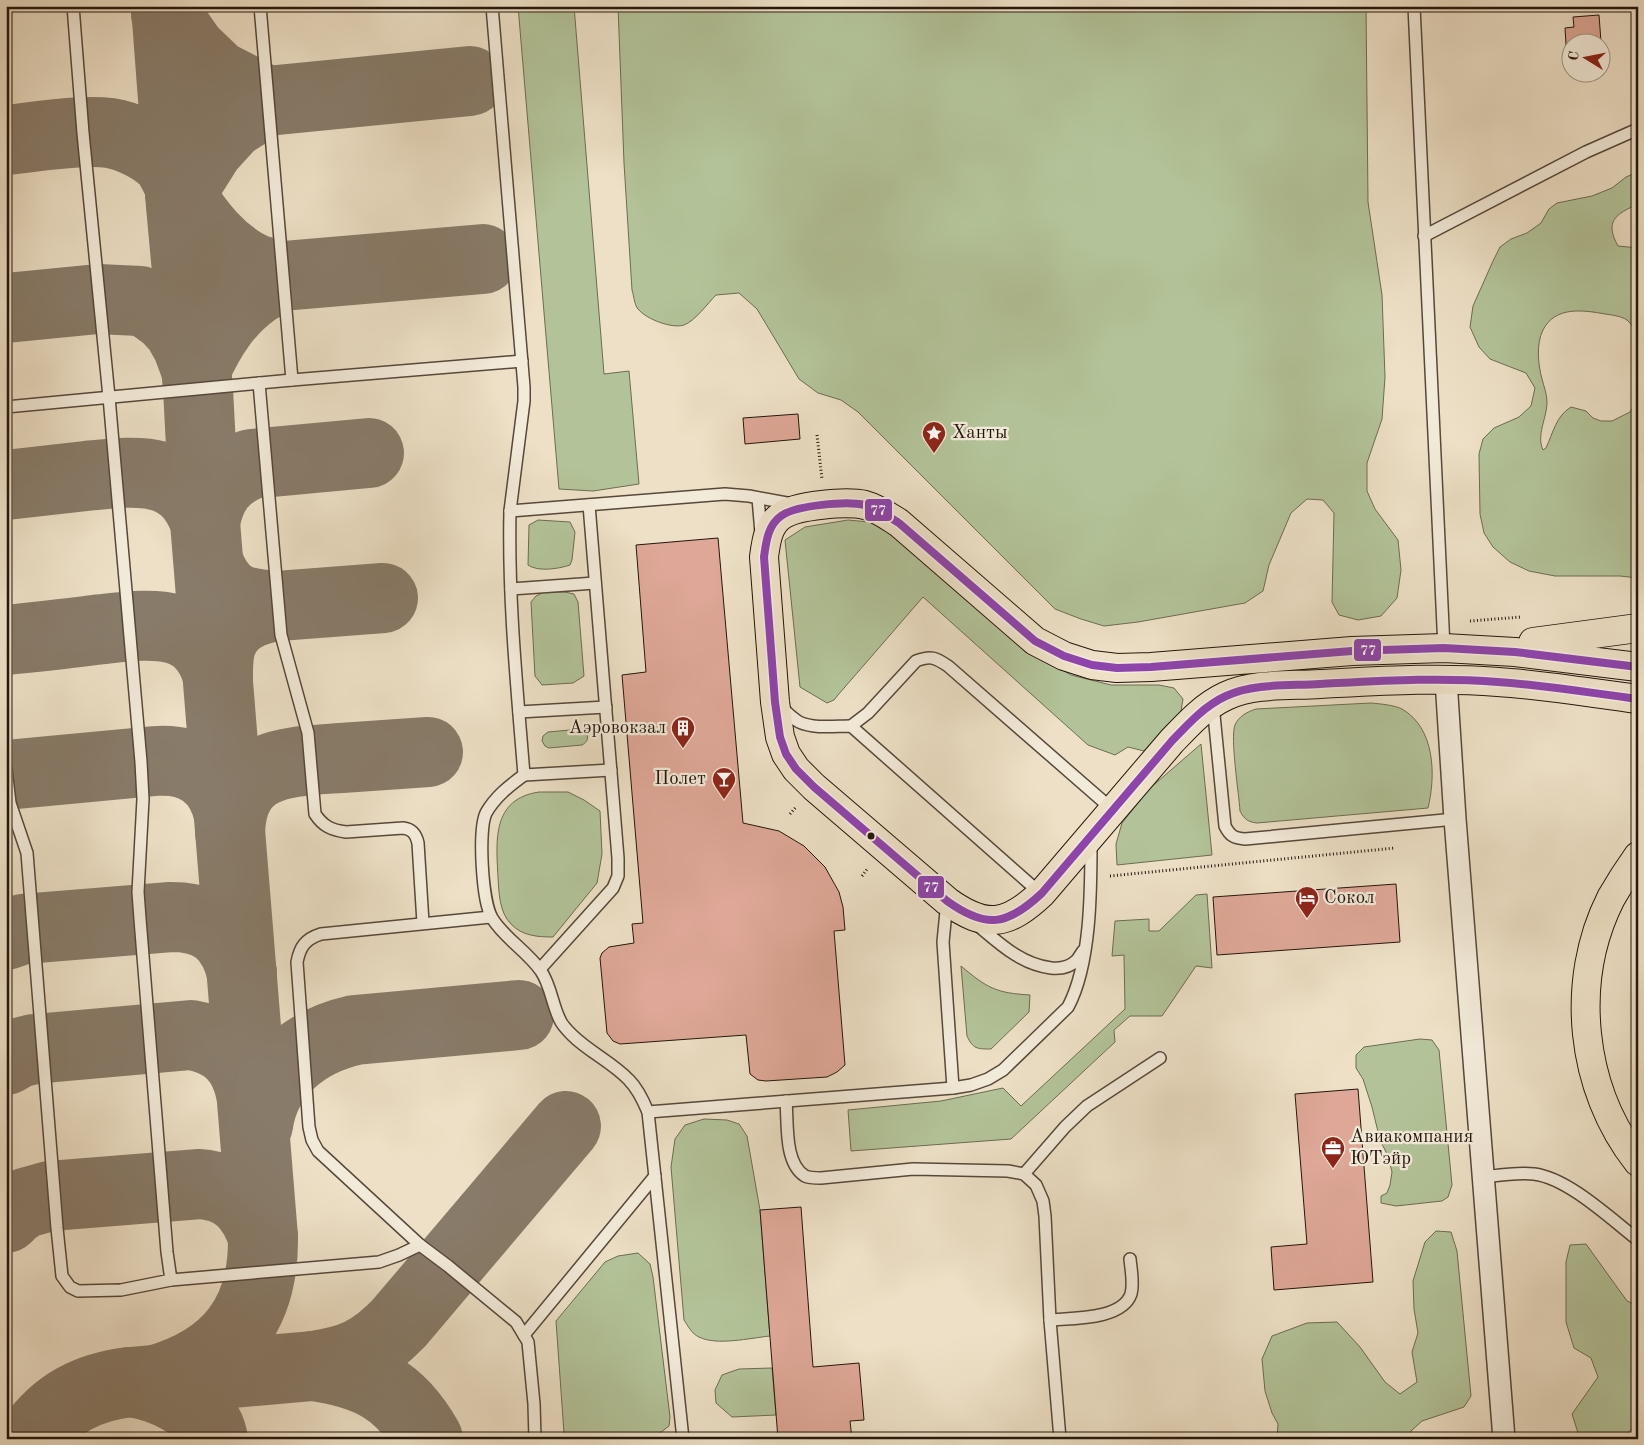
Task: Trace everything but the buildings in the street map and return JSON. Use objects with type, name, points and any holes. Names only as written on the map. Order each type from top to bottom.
[{"type":"main road","points":[[1638,667],[1557,656],[1476,649],[1443,635],[1352,651],[1151,667],[1117,668],[1092,665],[1064,656],[1035,641],[899,523],[884,513],[867,506],[853,503],[790,511],[780,516],[772,526],[766,539],[764,557],[775,702],[780,737],[786,754],[796,769],[814,787],[955,907],[976,918],[985,920],[998,920],[1022,911],[1042,893],[1171,742],[1194,718],[1226,696],[1242,690],[1262,687],[1354,682],[1446,680],[1498,682],[1638,699]]},
{"type":"main road","points":[[1476,649],[1598,635],[1638,628]]},
{"type":"main road","points":[[1443,635],[1446,680]]},
{"type":"main road","points":[[1638,856],[1611,899],[1599,928],[1592,951],[1585,1012],[1587,1042],[1593,1073],[1609,1114],[1621,1137],[1638,1162]]},
{"type":"street","points":[[1446,680],[1455,819],[1504,1439]]},
{"type":"lane","points":[[73,6],[141,762],[143,806],[138,892],[148,1039],[171,1280]]},
{"type":"lane","points":[[260,6],[292,380]]},
{"type":"lane","points":[[492,6],[524,401],[510,511],[511,589],[524,775]]},
{"type":"lane","points":[[1414,6],[1443,635]]},
{"type":"lane","points":[[1424,236],[1586,152],[1638,129]]},
{"type":"lane","points":[[6,407],[522,361]]},
{"type":"lane","points":[[259,383],[281,635],[308,733],[315,814],[327,828],[337,831],[403,828],[409,829],[417,836],[423,923]]},
{"type":"lane","points":[[510,511],[724,494],[758,498],[809,508]]},
{"type":"lane","points":[[758,498],[764,557]]},
{"type":"lane","points":[[540,969],[613,888],[618,876],[589,505]]},
{"type":"lane","points":[[511,589],[595,583]]},
{"type":"lane","points":[[775,702],[801,723],[813,726],[851,726],[868,713],[916,661],[924,658],[936,658],[948,666],[1113,810]]},
{"type":"lane","points":[[1213,704],[1225,826],[1229,834],[1235,838],[1245,840],[1455,819]]},
{"type":"lane","points":[[519,712],[606,707]]},
{"type":"lane","points":[[851,726],[1031,886],[1042,893]]},
{"type":"lane","points":[[6,769],[10,803],[26,853],[56,1228],[62,1276],[70,1287],[78,1291],[89,1292],[121,1290],[171,1280],[379,1262],[420,1245]]},
{"type":"lane","points":[[611,770],[524,775],[498,796],[485,814],[482,826],[484,890],[491,917],[501,930],[540,969],[549,987],[560,1022],[590,1051],[628,1078],[640,1094],[648,1112],[683,1439]]},
{"type":"lane","points":[[648,1112],[953,1088],[971,1085],[988,1079],[1003,1070],[1068,1007],[1079,982],[1085,948],[1091,878],[1091,835]]},
{"type":"lane","points":[[953,1088],[943,942],[955,907],[1008,951],[1039,966],[1065,967],[1076,961],[1085,948]]},
{"type":"lane","points":[[491,917],[321,934],[311,937],[304,942],[299,951],[297,962],[308,1118],[312,1140],[318,1151],[420,1245],[516,1322],[528,1342],[534,1404],[535,1439]]},
{"type":"lane","points":[[1024,1174],[1065,1126],[1087,1106],[1160,1058]]},
{"type":"lane","points":[[786,1102],[789,1150],[794,1166],[806,1177],[820,1178],[913,1169],[1008,1171],[1024,1174],[1036,1185],[1043,1201],[1060,1439]]},
{"type":"lane","points":[[1484,1177],[1525,1173],[1551,1178],[1572,1189],[1638,1240]]},
{"type":"lane","points":[[524,1335],[655,1176]]},
{"type":"lane","points":[[1050,1320],[1106,1314],[1117,1310],[1125,1304],[1131,1294],[1130,1259]]},
{"type":"path","points":[[1443,635],[1523,617]]},
{"type":"green space","points":[[518,6],[574,6],[604,374],[629,371],[639,484],[593,491],[559,489]]},
{"type":"green space","points":[[618,6],[1366,6],[1368,202],[1382,295],[1385,377],[1382,419],[1367,463],[1367,491],[1375,509],[1398,540],[1401,570],[1397,598],[1381,616],[1358,620],[1339,615],[1332,602],[1334,513],[1323,500],[1307,499],[1291,513],[1269,565],[1263,591],[1245,603],[1138,622],[1104,626],[1081,619],[1055,609],[858,412],[841,400],[818,393],[799,379],[757,309],[739,293],[716,295],[697,316],[684,325],[673,326],[666,324],[653,320],[642,313],[636,305],[632,290],[624,163]]},
{"type":"green space","points":[[1638,172],[1638,204],[1614,219],[1612,230],[1618,246],[1638,248],[1638,340],[1631,324],[1622,318],[1588,311],[1562,313],[1548,322],[1543,330],[1539,341],[1538,354],[1547,399],[1547,408],[1541,432],[1543,450],[1546,448],[1558,420],[1571,407],[1586,411],[1593,418],[1601,421],[1612,421],[1630,412],[1638,399],[1638,578],[1620,576],[1555,576],[1529,571],[1510,562],[1493,547],[1484,533],[1480,514],[1479,454],[1483,439],[1494,428],[1519,417],[1531,406],[1535,388],[1526,373],[1490,359],[1479,347],[1470,327],[1473,306],[1500,247],[1511,239],[1527,233],[1541,223],[1549,209],[1557,203],[1592,196],[1612,188],[1626,177]]},
{"type":"green space","points":[[538,520],[570,522],[575,532],[570,565],[554,569],[537,569],[528,565],[529,525]]},
{"type":"green space","points":[[848,520],[880,523],[1030,651],[1071,675],[1111,685],[1159,685],[1174,688],[1183,699],[1181,711],[1144,751],[1128,747],[1115,755],[1088,745],[923,597],[834,700],[827,703],[800,687],[785,540],[805,527]]},
{"type":"green space","points":[[544,592],[574,594],[578,602],[584,676],[573,683],[542,685],[535,676],[531,602],[536,596]]},
{"type":"green space","points":[[1371,703],[1402,709],[1413,717],[1421,728],[1427,740],[1432,767],[1431,795],[1428,808],[1257,823],[1245,818],[1240,811],[1234,742],[1235,725],[1241,717],[1256,709]]},
{"type":"green space","points":[[581,729],[586,733],[587,737],[582,745],[549,748],[542,741],[543,736],[548,732]]},
{"type":"green space","points":[[1201,744],[1212,855],[1117,865],[1116,844],[1122,823],[1149,789]]},
{"type":"green space","points":[[539,792],[568,792],[600,811],[602,854],[597,883],[553,937],[530,935],[515,928],[504,914],[500,902],[497,849],[500,823],[512,803],[524,796]]},
{"type":"green space","points":[[1207,894],[1212,968],[1196,966],[1162,1016],[1130,1016],[1114,1030],[1115,1042],[1011,1139],[851,1151],[848,1110],[941,1101],[1003,1088],[1021,1106],[1125,1009],[1124,955],[1112,956],[1115,921],[1149,919],[1149,931],[1159,931],[1196,895]]},
{"type":"green space","points":[[961,966],[978,980],[992,988],[1009,993],[1030,995],[1029,1012],[991,1049],[976,1047],[971,1044],[967,1036]]},
{"type":"green space","points":[[1420,1039],[1432,1040],[1439,1050],[1452,1185],[1448,1197],[1442,1201],[1396,1206],[1381,1203],[1381,1196],[1387,1193],[1390,1185],[1392,1172],[1388,1156],[1380,1140],[1363,1079],[1356,1068],[1356,1055],[1364,1047]]},
{"type":"green space","points":[[704,1119],[727,1120],[739,1124],[747,1136],[760,1210],[770,1336],[734,1341],[706,1340],[694,1334],[684,1320],[671,1167],[675,1139],[685,1125]]},
{"type":"green space","points":[[1436,1231],[1451,1232],[1457,1251],[1471,1396],[1464,1407],[1422,1421],[1411,1431],[1409,1439],[1277,1439],[1278,1424],[1272,1413],[1265,1391],[1262,1359],[1272,1336],[1307,1323],[1337,1322],[1360,1347],[1385,1382],[1400,1394],[1417,1382],[1412,1352],[1418,1333],[1414,1309],[1413,1281],[1425,1242]]},
{"type":"green space","points":[[1586,1244],[1627,1301],[1638,1306],[1638,1424],[1620,1439],[1588,1439],[1579,1436],[1572,1414],[1598,1377],[1591,1358],[1574,1348],[1566,1322],[1566,1262],[1570,1245]]},
{"type":"green space","points":[[638,1253],[650,1264],[653,1277],[670,1417],[669,1426],[656,1436],[635,1439],[568,1439],[564,1433],[556,1321],[605,1262],[618,1256]]},
{"type":"green space","points":[[772,1368],[776,1415],[732,1417],[716,1403],[715,1390],[722,1375],[739,1369]]},
{"type":"taxiway","points":[[166,6],[181,206],[198,389],[205,522]]},
{"type":"taxiway","points":[[171,6],[166,14],[191,50],[217,75],[267,101],[231,124],[209,148],[180,194],[211,236],[230,254],[260,271],[283,276],[255,291],[236,307],[213,336],[196,369]]},
{"type":"taxiway","points":[[267,101],[470,81]]},
{"type":"taxiway","points":[[6,140],[86,132],[117,134],[139,143],[165,160],[180,187]]},
{"type":"taxiway","points":[[283,276],[483,259]]},
{"type":"taxiway","points":[[6,308],[98,299],[140,301],[152,306],[167,317],[178,329],[187,345],[196,369]]},
{"type":"taxiway","points":[[205,522],[211,502],[220,486],[233,474],[251,464],[369,453]]},
{"type":"taxiway","points":[[6,485],[123,473],[157,475],[172,481],[185,490],[196,503],[205,522],[263,1237],[262,1264],[257,1288],[249,1310],[237,1329],[222,1346],[182,1371],[156,1380]]},
{"type":"taxiway","points":[[209,564],[221,585],[236,598],[254,604],[278,606],[250,614],[242,618],[228,631],[220,649],[218,676]]},
{"type":"taxiway","points":[[278,606],[383,598]]},
{"type":"taxiway","points":[[6,640],[132,626],[168,628],[184,632],[198,642],[210,656],[218,676]]},
{"type":"taxiway","points":[[230,832],[233,809],[241,791],[252,778],[266,770],[282,764],[301,761],[428,752]]},
{"type":"taxiway","points":[[6,775],[155,761],[182,763],[204,773],[212,780],[220,790],[229,815]]},
{"type":"taxiway","points":[[6,935],[23,929],[171,917],[198,920],[218,930],[226,938],[238,959],[242,973]]},
{"type":"taxiway","points":[[258,1125],[262,1106],[269,1090],[279,1075],[291,1062],[320,1042],[355,1030],[519,1015]]},
{"type":"taxiway","points":[[6,1060],[18,1053],[34,1049],[191,1035],[214,1042],[232,1054],[244,1071],[251,1093]]},
{"type":"taxiway","points":[[31,1439],[41,1426],[62,1406],[100,1388],[130,1382],[313,1366],[339,1361],[370,1348],[399,1323],[566,1126]]},
{"type":"taxiway","points":[[6,1218],[25,1203],[50,1196],[200,1184],[223,1189],[240,1200],[253,1216],[263,1237]]},
{"type":"taxiway","points":[[313,1366],[332,1369],[366,1379],[380,1387],[394,1396],[406,1408],[428,1439]]},
{"type":"taxiway","points":[[130,1382],[168,1393],[192,1407],[202,1416],[209,1427],[213,1439]]},
{"type":"transit line","name":"77","points":[[1638,667],[1515,652],[1444,648],[1352,651],[1151,667],[1117,668],[1092,665],[1064,656],[1035,641],[899,523],[869,506],[834,504],[788,512],[781,516],[770,529],[764,557],[775,702],[780,737],[786,754],[796,769],[814,787],[947,901],[973,916],[985,919],[996,920],[1018,912],[1042,893],[1183,729],[1210,705],[1237,692],[1272,686],[1454,680],[1533,685],[1638,699]]},
{"type":"place","name":"Ханты","points":[[934,454]]},
{"type":"place","name":"Аэровокзал","points":[[683,749]]},
{"type":"place","name":"Полет","points":[[724,800]]},
{"type":"place","name":"Сокол","points":[[1307,919]]},
{"type":"place","name":"Авиакомпания ЮТэйр","points":[[1333,1169]]}]
